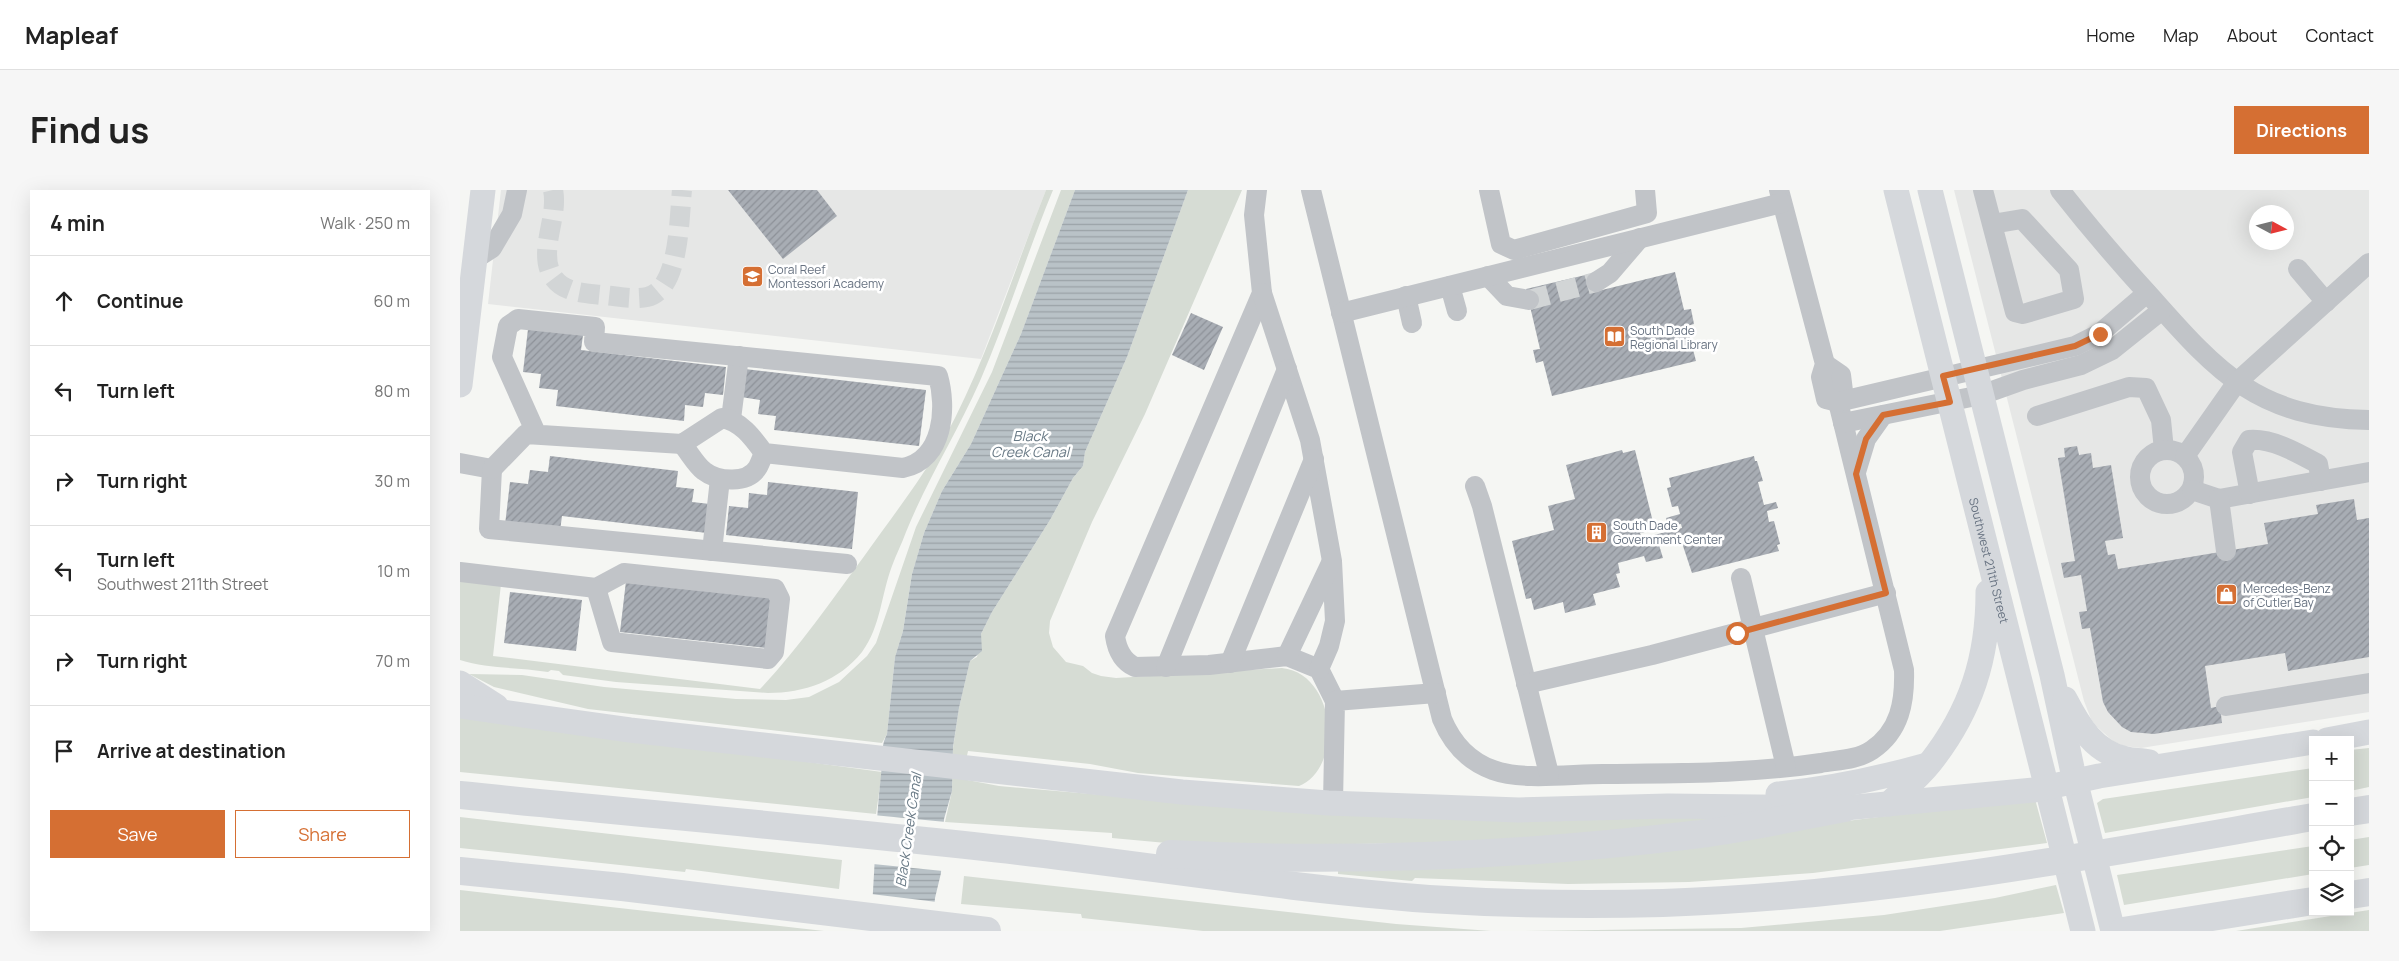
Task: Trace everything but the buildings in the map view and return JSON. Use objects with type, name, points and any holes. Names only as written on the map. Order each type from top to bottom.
[{"type":"highway","points":[[464,795],[1017,851],[1180,872],[1427,898],[1545,903],[1662,903],[1779,897],[1894,885],[2153,845],[2309,818]]},
{"type":"highway","points":[[1017,851],[1121,851],[1272,859],[1505,853],[1693,835],[1845,808]]},
{"type":"highway","points":[[2354,811],[2369,809]]},
{"type":"highway","points":[[460,871],[622,887],[977,930]]},
{"type":"highway","points":[[2354,894],[2369,892]]},
{"type":"highway","points":[[2123,931],[2309,902]]},
{"type":"main road","points":[[460,385],[464,316],[475,259],[483,190]]},
{"type":"main road","name":"Southwest 211th Street","points":[[1896,190],[2083,931]]},
{"type":"main road","points":[[1930,190],[2052,675],[2113,931]]},
{"type":"main road","points":[[1889,804],[1929,764],[1965,708],[1976,680],[1985,648],[1988,559]]},
{"type":"main road","points":[[2052,675],[2079,725],[2095,744],[2121,758],[2169,765]]},
{"type":"main road","points":[[460,683],[505,711]]},
{"type":"main road","points":[[460,706],[630,730],[1182,792],[1333,803],[1518,810],[1668,806],[1845,808],[2046,787],[2309,743]]},
{"type":"main road","points":[[2348,736],[2369,732]]},
{"type":"main road","points":[[1668,806],[1823,789],[1882,778],[1929,764]]},
{"type":"lane","points":[[475,259],[492,248],[512,214],[516,190]]},
{"type":"lane","points":[[1257,190],[1254,215],[1262,293],[1310,440],[1332,561],[1335,621],[1330,646],[1319,669]]},
{"type":"lane","points":[[1311,190],[1436,693],[1447,730],[1468,757],[1485,767],[1502,773],[1717,774],[1786,768],[1854,758],[1864,754],[1883,740],[1900,717],[1904,694],[1904,670],[1838,402]]},
{"type":"lane","points":[[1489,190],[1501,244],[1514,250],[1647,213],[1645,190]]},
{"type":"lane","points":[[1983,190],[2015,312],[2023,314],[2074,299],[2069,270],[2022,219],[1992,224]]},
{"type":"lane","points":[[2060,190],[2147,293],[2208,360],[2237,382],[2276,403],[2304,413],[2340,419],[2369,420]]},
{"type":"lane","points":[[1341,313],[1640,238],[1780,196],[1825,364],[1821,377],[1826,399],[1838,402],[2059,350],[2100,334],[2147,293]]},
{"type":"lane","points":[[1596,282],[1610,273],[1640,238]]},
{"type":"lane","points":[[2185,456],[2237,382],[2369,263]]},
{"type":"lane","points":[[2298,269],[2326,302]]},
{"type":"lane","points":[[1488,276],[1507,296],[1528,300]]},
{"type":"lane","points":[[1450,286],[1457,311]]},
{"type":"lane","points":[[1262,293],[1115,636],[1116,646],[1126,663],[1135,667],[1230,663],[1287,656],[1319,669],[1335,701],[1333,803]]},
{"type":"lane","points":[[1406,296],[1412,323]]},
{"type":"lane","points":[[1843,423],[1981,395],[2022,380],[2081,365],[2112,350],[2162,310]]},
{"type":"lane","points":[[536,433],[502,357],[508,326],[518,319],[595,327],[594,342],[938,376],[943,394],[943,413],[938,436],[931,448],[912,466],[903,468],[764,453],[745,430],[732,420],[722,418],[682,444],[536,433],[526,434],[492,468],[488,529],[847,564]]},
{"type":"lane","points":[[732,420],[739,356]]},
{"type":"lane","points":[[1166,667],[1287,369]]},
{"type":"lane","points":[[2037,416],[2129,386],[2146,388],[2161,420],[2164,450]]},
{"type":"lane","points":[[1856,474],[1866,439],[1883,415]]},
{"type":"lane","points":[[2250,494],[2242,452],[2249,440],[2261,439],[2304,456],[2318,464],[2321,481]]},
{"type":"lane","points":[[682,444],[704,471],[720,479],[729,480],[745,476],[757,469],[764,453]]},
{"type":"lane","points":[[2164,450],[2177,452],[2185,456],[2194,471],[2195,480],[2192,490],[2181,502],[2173,505],[2155,502],[2148,497],[2142,489],[2141,470],[2151,455],[2164,450]]},
{"type":"lane","points":[[1230,663],[1314,459]]},
{"type":"lane","points":[[460,463],[492,468]]},
{"type":"lane","points":[[2192,490],[2219,499],[2369,472]]},
{"type":"lane","points":[[712,551],[720,479]]},
{"type":"lane","points":[[1475,486],[1482,506],[1549,774]]},
{"type":"lane","points":[[2219,499],[2226,551]]},
{"type":"lane","points":[[1287,656],[1332,561]]},
{"type":"lane","points":[[460,572],[596,588],[624,574],[775,589],[780,599],[774,652],[768,660],[612,642],[596,588]]},
{"type":"lane","points":[[1741,578],[1786,768]]},
{"type":"lane","points":[[1526,684],[1652,655],[1886,593]]},
{"type":"lane","points":[[2226,706],[2369,683]]},
{"type":"lane","points":[[1335,701],[1436,693]]},
{"type":"shaded area","name":"Coral Reef Montessori Academy","points":[[501,190],[1046,190],[981,359],[488,304]]},
{"type":"shaded area","points":[[1046,190],[1053,190],[980,381],[906,532],[888,577],[873,632],[862,652],[843,671],[832,678],[807,688],[768,693],[616,682],[563,675],[559,671],[551,670],[548,672],[492,666],[460,660],[460,580],[501,584],[493,656],[760,689],[827,607],[916,484],[944,439],[973,378],[999,316]]},
{"type":"shaded area","points":[[1061,190],[1075,190],[1021,334],[971,444],[942,491],[924,533],[912,574],[903,631],[895,657],[887,734],[882,743],[588,709],[494,687],[469,674],[522,675],[604,687],[736,699],[786,700],[809,697],[839,682],[867,656],[876,643],[916,527],[992,372]]},
{"type":"shaded area","points":[[1188,190],[1242,190],[1145,414],[1092,522],[1050,621],[1049,633],[1053,647],[1066,662],[1083,666],[1092,673],[1101,676],[1116,678],[1282,668],[1300,674],[1314,687],[1323,703],[1328,723],[1327,743],[1323,761],[1313,776],[1299,786],[1138,773],[1090,764],[968,751],[962,779],[999,786],[1219,805],[1748,815],[1521,842],[1199,846],[1112,838],[1112,833],[945,822],[952,791],[953,748],[959,708],[970,661],[977,657],[981,634],[992,612],[1050,520],[1073,478],[1083,466],[1085,452],[1127,357]]},
{"type":"shaded area","points":[[1954,190],[2369,190],[2369,712],[2141,748],[2124,746],[2113,741],[2091,719],[2084,701]]},
{"type":"shaded area","points":[[460,715],[882,772],[876,814],[460,772]]},
{"type":"shaded area","points":[[2369,748],[2369,787],[2354,790],[2354,781],[2354,750]]},
{"type":"shaded area","points":[[2309,769],[2309,798],[2105,833],[2097,803],[2103,799]]},
{"type":"shaded area","points":[[2035,799],[2047,843],[1813,873],[1689,882],[1568,884],[1415,878],[1412,881],[1338,874],[1338,865],[1697,840]]},
{"type":"shaded area","points":[[460,817],[842,860],[839,889],[686,869],[685,872],[460,848]]},
{"type":"shaded area","points":[[2369,837],[2369,865],[2354,867],[2354,839]]},
{"type":"shaded area","points":[[2309,847],[2309,875],[2124,905],[2117,875]]},
{"type":"shaded area","points":[[964,876],[1396,924],[1491,931],[1203,931],[1082,918],[1081,914],[961,904]]},
{"type":"shaded area","points":[[2056,885],[2064,913],[1940,931],[1522,931],[1741,928],[1884,915],[1995,898]]},
{"type":"shaded area","points":[[460,890],[824,931],[460,931]]},
{"type":"shaded area","points":[[2369,910],[2369,931],[2236,931],[2331,916],[2354,916],[2354,912]]},
{"type":"water","name":"Black Creek Canal","points":[[1075,190],[1188,190],[1127,357],[1085,452],[1083,466],[1073,478],[1050,520],[992,612],[981,634],[982,651],[970,661],[959,708],[953,747],[952,791],[944,819],[941,873],[935,898],[932,931],[870,931],[883,749],[887,734],[895,657],[903,631],[912,574],[924,533],[942,491],[971,444],[1021,334]]},
{"type":"pier","points":[[873,815],[946,822],[943,871],[873,864]]},
{"type":"pier","points":[[871,894],[937,902],[934,931],[867,931]]},
{"type":"tunnel","points":[[553,190],[554,200],[547,257],[553,277],[563,286],[575,291],[625,298],[647,297],[658,292],[666,281],[676,251],[682,190]]},
{"type":"tunnel","points":[[1529,300],[1596,282]]},
{"type":"place","name":"Coral Reef Montessori Academy","points":[[752,276]]},
{"type":"place","name":"South Dade Regional Library","points":[[1614,337]]},
{"type":"place","name":"South Dade Government Center","points":[[1597,532]]},
{"type":"place","name":"Mercedes-Benz of Cutler Bay","points":[[2227,595]]},
{"type":"route","points":[[1737,633],[1886,593],[1856,474],[1866,439],[1883,415],[1950,402],[1943,376],[2075,346],[2100,334]]}]
